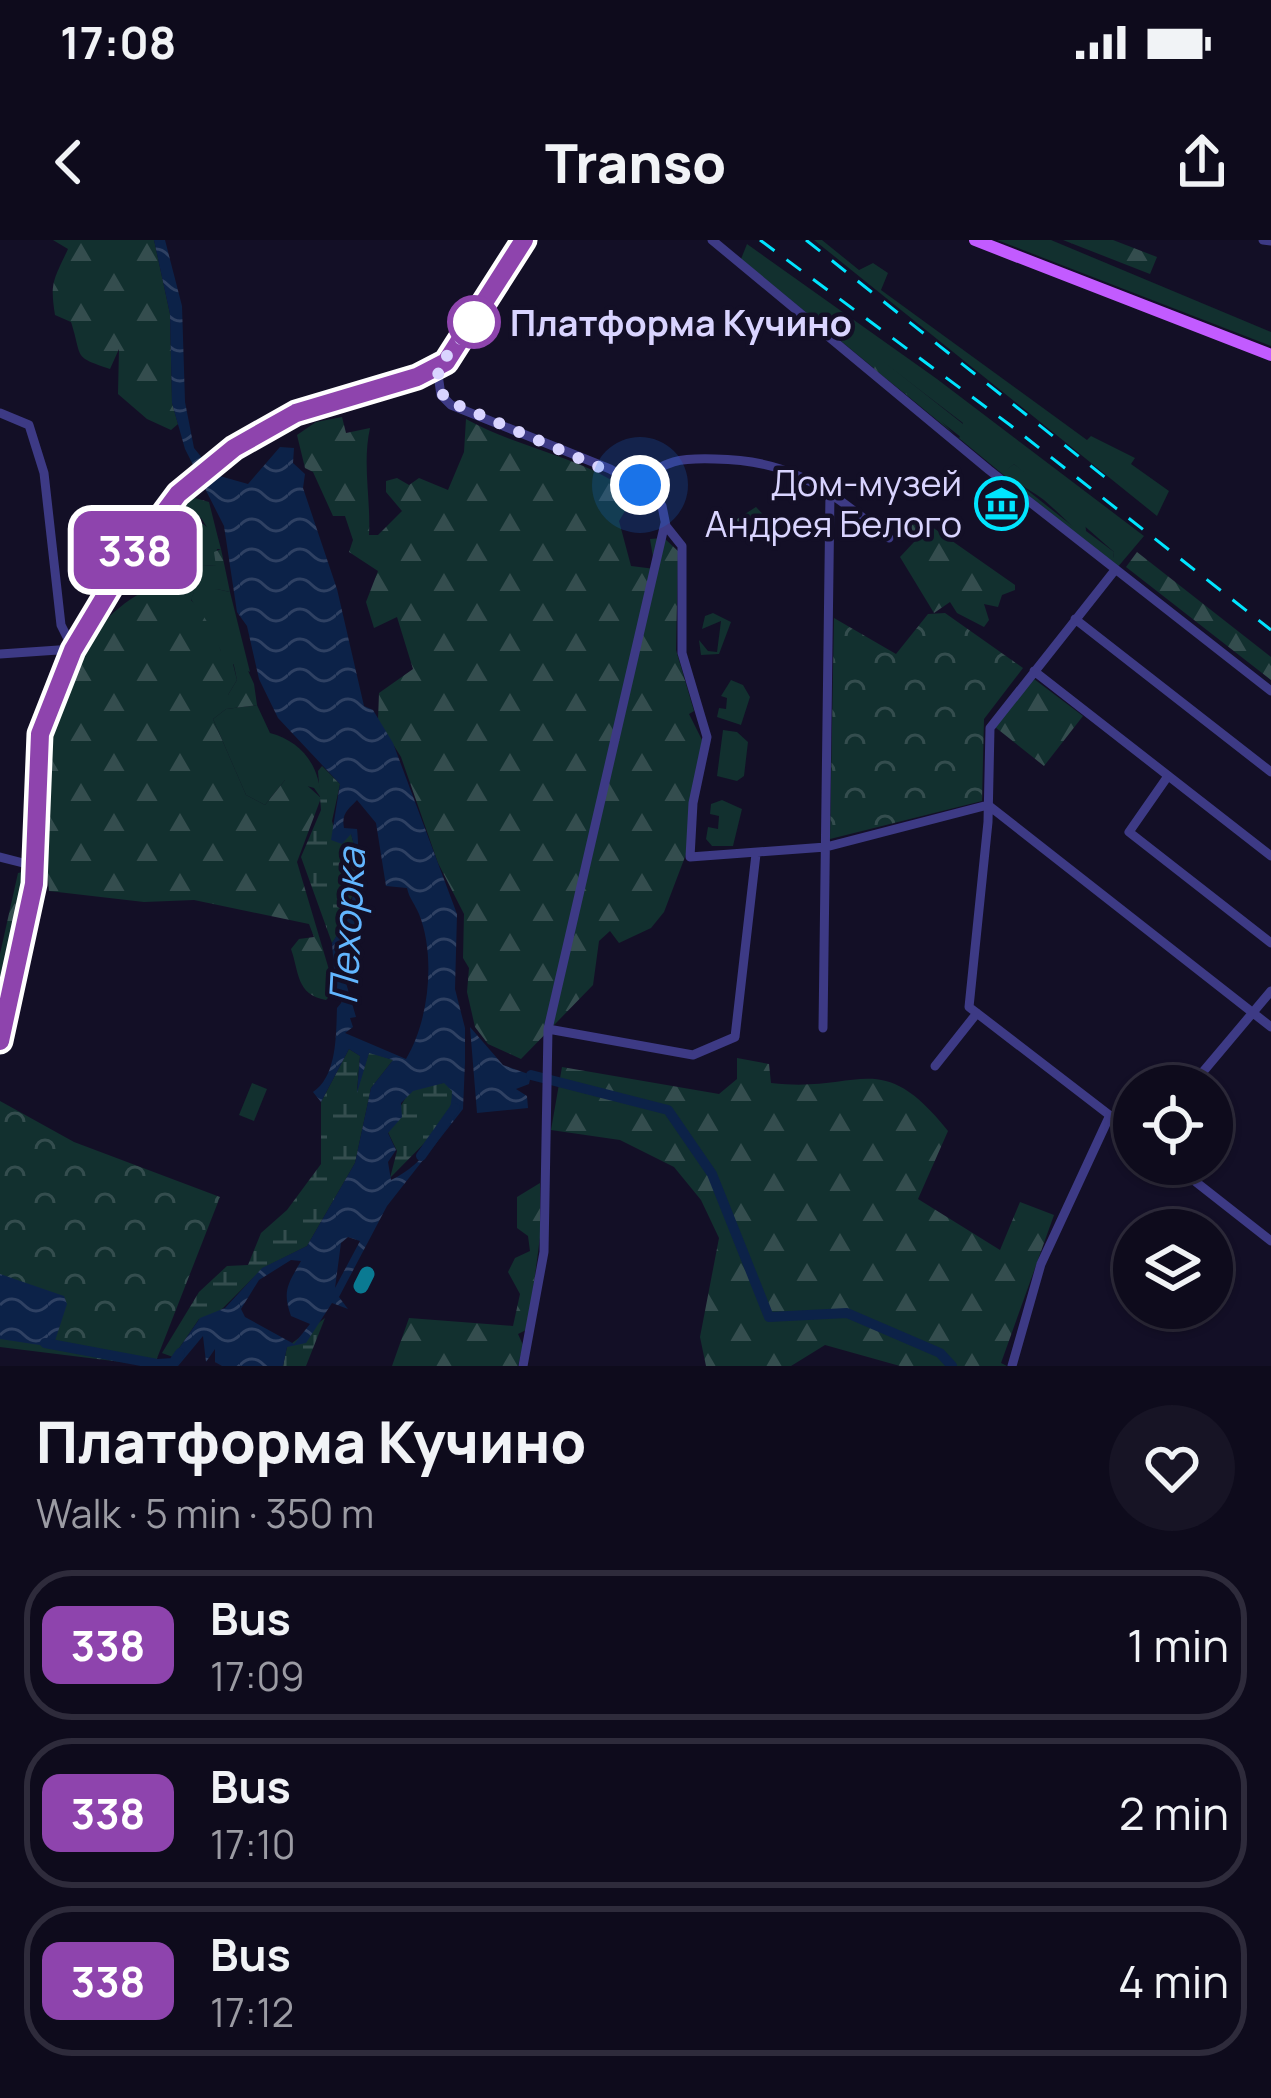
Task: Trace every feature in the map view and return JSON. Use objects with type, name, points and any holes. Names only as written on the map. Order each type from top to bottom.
[{"type":"main road","points":[[0,1041],[35,866],[38,743],[73,650],[148,532],[204,471],[296,413],[437,368],[457,350],[524,240]]},
{"type":"main road","points":[[974,240],[1271,351]]},
{"type":"main road","points":[[992,240],[1111,290]]},
{"type":"street","points":[[712,240],[806,313],[872,375],[1271,691]]},
{"type":"street","points":[[437,368],[441,395],[451,405],[640,485],[662,506],[665,523],[548,1029],[544,1252],[523,1366]]},
{"type":"street","points":[[0,412],[22,418],[44,473],[61,625],[73,650],[0,654]]},
{"type":"street","points":[[640,485],[676,460],[739,459],[786,466],[830,492],[889,538]]},
{"type":"street","points":[[823,1028],[830,492]]},
{"type":"street","points":[[665,523],[682,546],[682,656],[706,737],[692,809],[690,856],[826,847],[988,805]]},
{"type":"street","points":[[935,1066],[973,1010],[991,728],[1115,570]]},
{"type":"street","points":[[1076,620],[1271,772]]},
{"type":"street","points":[[1034,671],[1271,856]]},
{"type":"street","points":[[1168,776],[1129,832],[1271,943]]},
{"type":"street","points":[[988,805],[1271,1027]]},
{"type":"street","points":[[548,1029],[693,1055],[735,1037],[756,854]]},
{"type":"street","points":[[0,857],[35,866]]},
{"type":"street","points":[[1207,1065],[1246,1015],[1254,1014],[1271,992]]},
{"type":"street","points":[[973,1010],[1113,1118]]},
{"type":"street","points":[[1012,1366],[1041,1264],[1109,1115]]},
{"type":"street","points":[[1199,1185],[1271,1241]]},
{"type":"green space","points":[[53,240],[154,240],[170,314],[172,403],[178,424],[171,430],[147,419],[118,394],[119,349],[110,369],[90,361],[81,354],[71,322],[55,315],[54,282],[68,249]]},
{"type":"green space","points":[[814,240],[822,240],[859,270],[873,263],[888,273],[881,290],[1087,440],[1091,436],[1135,458],[1131,464],[1169,491],[1157,516]]},
{"type":"green space","points":[[997,240],[1051,240],[1271,332],[1271,346]]},
{"type":"green space","points":[[1063,240],[1113,240],[1157,257],[1150,274]]},
{"type":"green space","points":[[747,244],[937,379],[1144,536],[1117,568],[959,438],[963,423],[878,358],[954,434],[741,259]],"holes":[[[1014,464],[1114,552],[1113,558],[1013,479],[1006,471]]]},
{"type":"green space","points":[[878,357],[963,424],[962,438],[874,369]]},
{"type":"green space","points":[[342,417],[346,433],[370,428],[369,535],[378,535],[402,511],[386,492],[386,481],[397,478],[409,485],[419,478],[448,490],[464,452],[466,419],[575,462],[634,496],[619,521],[631,566],[655,569],[650,539],[664,538],[678,551],[676,650],[694,711],[689,714],[702,740],[688,849],[664,912],[651,928],[619,943],[610,931],[599,941],[593,985],[521,1059],[488,1044],[475,1027],[467,992],[469,968],[463,958],[464,914],[438,863],[401,757],[378,720],[379,693],[413,669],[397,617],[374,628],[366,602],[378,571],[349,552],[353,540],[345,516],[333,516],[313,472],[305,468],[297,435],[316,422]]},
{"type":"green space","points":[[1014,464],[1085,521],[1086,531],[1114,552],[1113,558],[1109,560],[1044,500],[1010,476],[1005,471]]},
{"type":"green space","points":[[191,497],[209,502],[217,534],[213,536],[201,518],[193,517],[185,527],[203,555],[202,565],[216,566],[214,552],[221,549],[230,592],[217,589],[202,597],[194,592],[191,600],[218,643],[228,695],[237,680],[232,656],[240,653],[254,684],[257,705],[226,709],[213,719],[246,795],[265,805],[285,780],[300,779],[321,798],[297,862],[335,990],[326,1000],[304,987],[291,949],[299,939],[314,937],[309,924],[194,900],[144,902],[49,891],[48,760],[69,676],[89,640],[118,609],[156,585],[158,541]]},
{"type":"green space","points":[[756,507],[773,525],[772,533],[761,533],[761,523],[742,522],[741,532],[726,526]]},
{"type":"green space","points":[[915,515],[1015,585],[1015,590],[1002,595],[998,607],[984,604],[989,620],[984,627],[957,613],[950,602],[934,613],[900,557],[915,541],[904,531]]},
{"type":"green space","points":[[193,517],[217,534],[221,549],[217,549],[216,566],[201,565],[203,555],[185,527]]},
{"type":"green space","points":[[1137,552],[1271,657],[1271,680],[1126,567]]},
{"type":"green space","points":[[194,592],[230,592],[250,672],[233,664],[237,680],[228,695],[220,649],[191,599]]},
{"type":"green space","points":[[713,613],[731,622],[719,654],[701,655],[699,640],[708,651],[717,652],[721,621],[702,629],[705,616]]},
{"type":"green space","points":[[945,613],[1023,668],[984,719],[982,801],[830,839],[834,618],[896,654],[928,614]]},
{"type":"green space","points":[[1034,679],[1083,716],[1044,766],[995,727]]},
{"type":"green space","points":[[731,680],[743,685],[750,697],[741,725],[717,717],[719,708],[726,709],[727,698],[721,696]]},
{"type":"green space","points":[[257,705],[270,733],[306,755],[321,798],[314,788],[285,780],[265,805],[246,795],[213,719],[226,709]]},
{"type":"green space","points":[[723,730],[737,732],[748,742],[744,776],[737,781],[717,776]]},
{"type":"green space","points":[[322,766],[340,784],[332,821],[336,835],[351,834],[355,861],[350,905],[332,943],[301,857],[321,810],[318,771]]},
{"type":"green space","points":[[722,800],[742,809],[733,846],[712,846],[706,839],[708,827],[718,829],[719,816],[710,814],[711,804]]},
{"type":"green space","points":[[32,870],[8,992],[0,991],[0,954],[18,873]]},
{"type":"green space","points":[[523,934],[541,934],[540,966],[523,966]]},
{"type":"green space","points":[[349,1049],[360,1056],[357,1091],[369,1052],[393,1060],[371,1088],[355,1163],[307,1246],[263,1268],[214,1317],[199,1319],[173,1357],[162,1353],[199,1292],[227,1266],[248,1265],[261,1233],[287,1210],[321,1164],[321,1102]]},
{"type":"green space","points":[[737,1058],[769,1064],[771,1083],[867,1079],[904,1089],[948,1131],[918,1199],[1000,1250],[1020,1202],[1054,1215],[1001,1363],[1007,1366],[900,1366],[825,1345],[791,1366],[706,1366],[700,1337],[719,1238],[701,1200],[674,1167],[620,1140],[551,1130],[562,1067],[719,1094],[737,1079]]},
{"type":"green space","points":[[448,1082],[453,1089],[451,1116],[390,1178],[397,1151],[387,1130],[410,1090]]},
{"type":"green space","points":[[252,1083],[267,1089],[254,1121],[239,1115]]},
{"type":"green space","points":[[0,1101],[74,1142],[220,1197],[154,1366],[0,1347]]},
{"type":"green space","points":[[540,1183],[540,1237],[528,1329],[518,1334],[523,1345],[518,1366],[392,1366],[409,1318],[513,1326],[520,1294],[508,1272],[515,1258],[530,1251],[528,1236],[517,1228],[517,1197]]},
{"type":"green space","points":[[325,1318],[306,1366],[283,1366],[287,1347]]},
{"type":"water","name":"Пехорка","points":[[154,240],[165,240],[182,306],[185,402],[194,448],[216,475],[248,484],[280,447],[294,448],[293,463],[305,474],[303,488],[337,589],[364,706],[373,710],[393,743],[457,914],[455,989],[465,1028],[463,1109],[387,1206],[339,1297],[348,1309],[332,1303],[306,1343],[287,1347],[283,1366],[222,1366],[215,1362],[215,1349],[206,1362],[203,1336],[178,1366],[173,1366],[173,1357],[200,1318],[225,1308],[262,1268],[307,1246],[355,1163],[371,1088],[393,1060],[369,1053],[357,1093],[360,1056],[349,1049],[321,1102],[313,1092],[327,1076],[334,1054],[337,1008],[342,1002],[336,994],[332,943],[351,914],[356,852],[351,834],[342,844],[331,840],[340,784],[278,718],[259,679],[247,626],[237,612],[224,526],[185,449],[172,403],[170,314]],"holes":[[[357,800],[376,823],[386,886],[407,888],[424,931],[428,988],[420,1026],[406,1059],[345,1033],[353,1027],[350,1018],[356,1017],[346,965],[358,916],[359,877],[357,829],[344,828],[346,812]],[[444,1083],[452,1091],[451,1104],[434,1143],[414,1165],[391,1180],[388,1162],[396,1150],[388,1133],[402,1117],[401,1103],[413,1091]],[[348,1237],[360,1241],[335,1288],[341,1243]],[[291,1260],[301,1261],[287,1300],[291,1316],[310,1324],[294,1344],[245,1317],[241,1309],[259,1280]]]},
{"type":"water","points":[[470,1027],[503,1065],[531,1075],[529,1084],[516,1089],[527,1096],[528,1108],[477,1113]]},
{"type":"water","points":[[0,1274],[64,1296],[67,1304],[53,1347],[0,1339]]},
{"type":"waterway","points":[[531,1075],[668,1110],[712,1174],[769,1317],[847,1313],[940,1353],[952,1366]]},
{"type":"waterway","points":[[421,1156],[455,1108]]},
{"type":"waterway","points":[[45,1343],[157,1364],[173,1363],[180,1353]]},
{"type":"taxiway","points":[[361,1286],[367,1274]]},
{"type":"railway","points":[[760,240],[1010,425],[1271,630]]},
{"type":"railway","points":[[806,240],[1116,486]]},
{"type":"bus line","name":"338","points":[[0,1041],[34,884],[40,734],[73,650],[118,575],[178,494],[234,448],[296,413],[417,377],[446,362],[524,240]]},
{"type":"place","name":"Платформа Кучино","points":[[474,322]]},
{"type":"place","name":"Дом-музей Андрея Белого","points":[[1001,503]]},
{"type":"route","points":[[474,322],[451,357],[437,368],[444,399],[497,427],[596,463],[640,485]]}]
